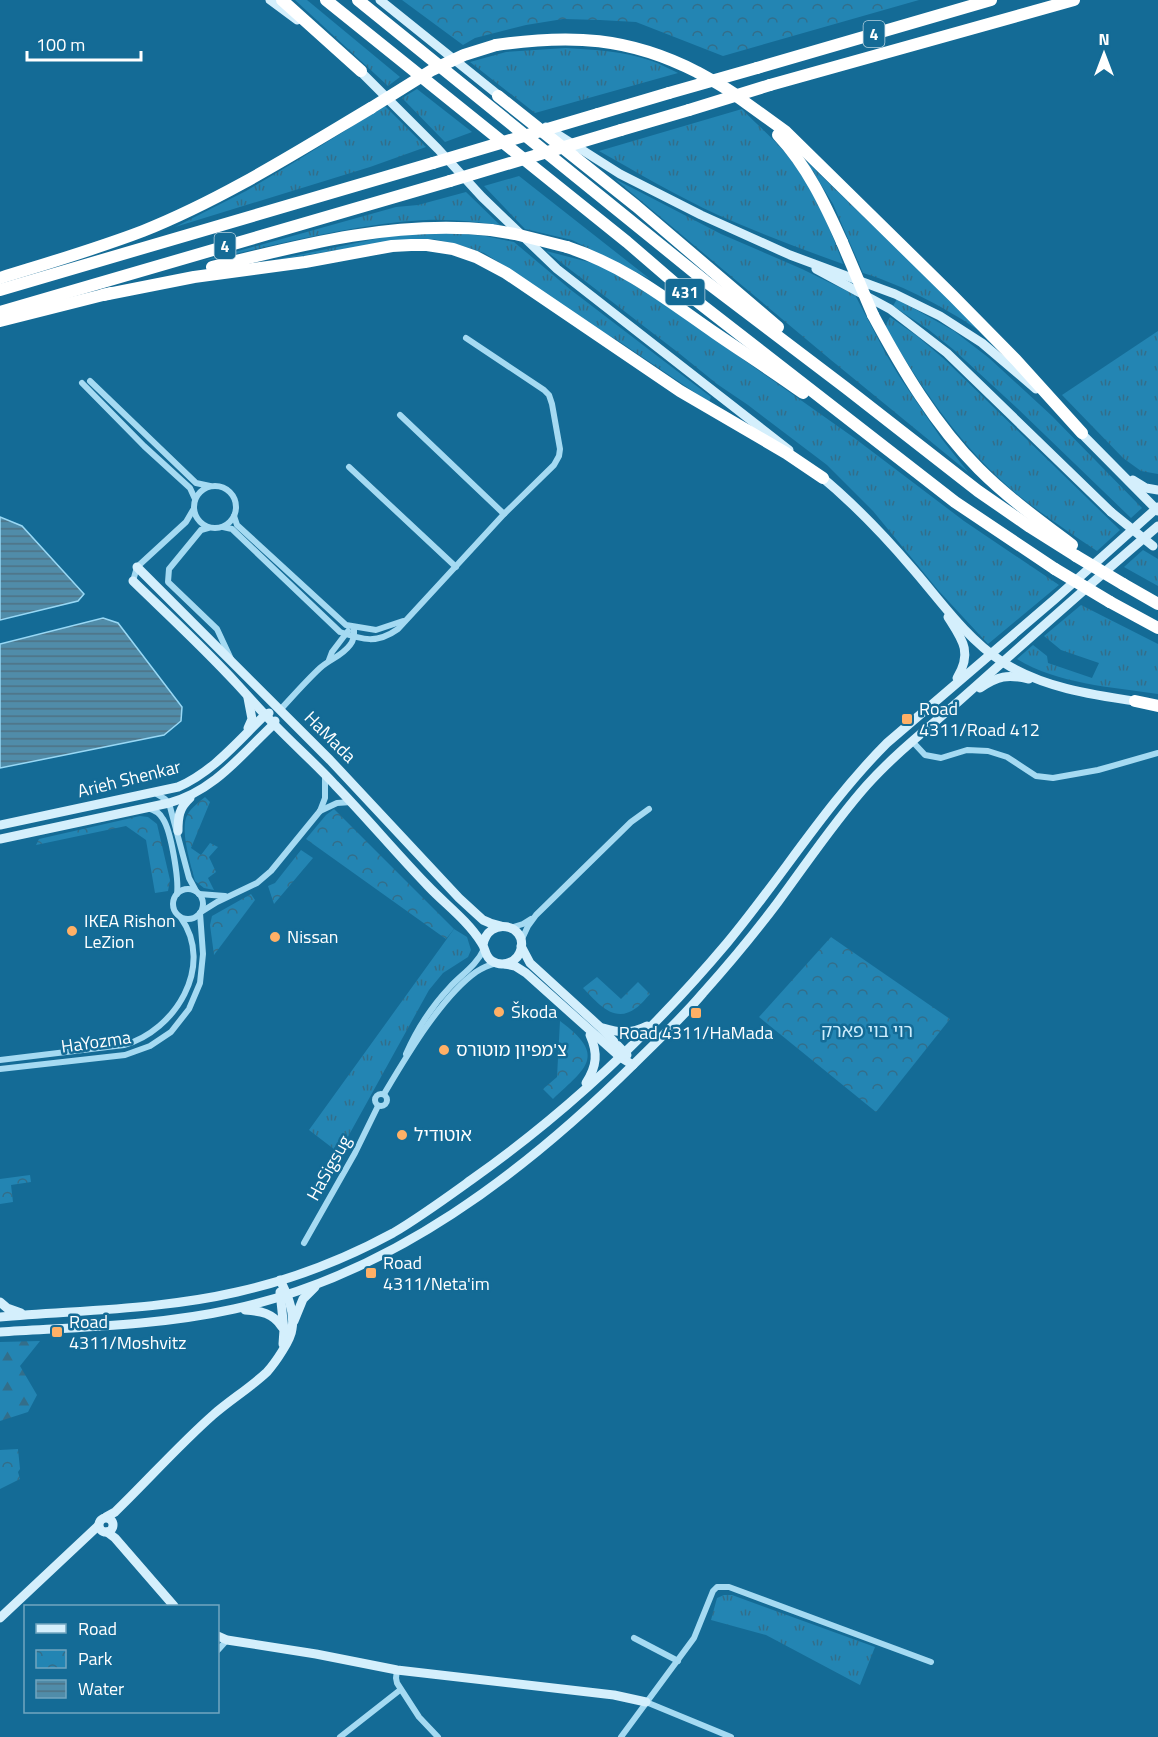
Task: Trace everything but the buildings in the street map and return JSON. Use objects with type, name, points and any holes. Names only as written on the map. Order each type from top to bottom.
[{"type":"highway","points":[[282,0],[361,71]]},
{"type":"highway","name":"431","points":[[326,0],[686,292],[955,502],[1055,569],[1158,628]]},
{"type":"highway","name":"431","points":[[358,0],[705,281],[978,491],[1030,527],[1158,604]]},
{"type":"highway","name":"4","points":[[0,290],[991,0]]},
{"type":"highway","name":"4","points":[[0,312],[770,85],[1074,0]]},
{"type":"highway","points":[[0,278],[144,230],[244,183],[440,66],[464,55],[496,45],[527,41],[576,39],[616,43],[679,63],[717,83],[785,131],[1016,360],[1082,433]]},
{"type":"highway","points":[[735,95],[757,113],[792,152],[810,177],[842,242],[873,315],[916,388],[956,444],[1008,496],[1078,554]]},
{"type":"highway","points":[[498,96],[636,206],[846,388]]},
{"type":"highway","points":[[0,321],[239,260],[375,232],[442,226],[515,234],[567,247],[609,263],[647,285],[930,483]]},
{"type":"highway","points":[[103,296],[194,277],[305,262],[392,246],[427,245],[453,249],[476,257],[506,273],[680,391],[786,453],[823,478]]},
{"type":"highway","points":[[1135,701],[1158,706]]},
{"type":"main road","points":[[270,0],[361,71],[482,197],[557,269],[823,478],[870,521],[958,622],[990,653],[1002,662],[1050,684]]},
{"type":"main road","points":[[0,1317],[176,1304],[240,1292],[340,1258],[403,1226],[440,1203],[501,1159],[622,1055],[657,1020],[743,924],[829,809],[887,743],[1157,509],[1082,433],[994,352],[940,316],[896,294],[790,255],[701,215],[620,174],[498,96],[380,0]]},
{"type":"main road","points":[[790,255],[890,309],[947,353],[1111,512],[1156,548]]},
{"type":"main road","points":[[1121,472],[1146,488],[1158,490]]},
{"type":"main road","points":[[0,1332],[150,1323],[234,1310],[319,1284],[369,1262],[397,1248],[459,1209],[526,1160],[611,1088],[705,990],[766,918],[853,801],[881,770],[1158,526]]},
{"type":"main road","name":"HaMada","points":[[137,567],[330,760],[459,898],[483,920],[505,927]]},
{"type":"main road","name":"HaMada","points":[[133,581],[351,802],[411,869],[468,924],[484,947]]},
{"type":"main road","points":[[928,587],[962,639],[965,651],[963,669],[951,688]]},
{"type":"main road","points":[[960,700],[993,680],[1004,676],[1016,676],[1086,693],[1135,701]]},
{"type":"main road","points":[[244,735],[252,719],[248,696]]},
{"type":"main road","name":"Arieh Shenkar","points":[[0,825],[178,787],[198,777],[265,715],[280,710]]},
{"type":"main road","name":"Arieh Shenkar","points":[[0,839],[148,808],[193,795],[220,777],[256,742],[274,724],[280,710]]},
{"type":"main road","points":[[256,742],[272,734],[285,735]]},
{"type":"main road","points":[[178,831],[181,808],[193,795]]},
{"type":"main road","points":[[622,1055],[600,1027],[530,963],[516,932],[505,927],[490,930],[484,939],[484,947],[489,958],[501,964],[515,966],[526,973],[588,1030],[633,1065]]},
{"type":"main road","points":[[501,964],[514,960],[518,956],[521,944]]},
{"type":"main road","points":[[600,1027],[615,1032],[628,1032],[645,1027],[657,1020]]},
{"type":"main road","points":[[577,1096],[590,1076],[596,1060],[594,1043],[588,1030]]},
{"type":"main road","points":[[0,1618],[107,1526],[213,1415],[267,1371],[288,1340],[291,1312],[280,1280]]},
{"type":"main road","points":[[288,1329],[303,1299],[319,1284]]},
{"type":"main road","points":[[0,1302],[13,1311],[32,1314]]},
{"type":"main road","points":[[234,1310],[260,1311],[276,1318],[288,1329]]},
{"type":"main road","points":[[107,1526],[173,1605]]},
{"type":"main road","points":[[222,1638],[397,1670],[611,1695],[646,1702]]},
{"type":"street","points":[[223,527],[232,530],[340,632],[354,637],[376,640],[390,635],[407,620],[504,514],[554,465],[559,456],[560,448],[549,395],[466,338]]},
{"type":"street","points":[[90,381],[196,483],[217,486],[229,492],[236,504],[234,516],[229,523],[216,529],[201,530],[169,569],[168,582],[217,629],[233,662]]},
{"type":"street","points":[[82,383],[144,447],[190,488],[195,499],[194,510],[197,519],[208,528]]},
{"type":"street","points":[[400,415],[504,514]]},
{"type":"street","points":[[349,467],[456,567]]},
{"type":"street","points":[[195,499],[210,486]]},
{"type":"street","points":[[133,581],[137,567],[186,522],[194,510]]},
{"type":"street","points":[[234,516],[237,525],[346,625],[376,630],[407,620]]},
{"type":"street","points":[[329,660],[345,634],[354,627]]},
{"type":"street","points":[[280,710],[319,668],[329,660],[337,658],[351,644],[354,627]]},
{"type":"street","points":[[912,741],[926,755],[941,758],[967,750],[988,751],[1007,757],[1036,776],[1053,778],[1098,770],[1158,753]]},
{"type":"street","points":[[148,808],[159,814],[166,825],[178,881],[177,894],[173,900],[176,913],[181,918],[190,919],[264,878],[320,811],[325,798],[324,774]]},
{"type":"street","points":[[153,793],[169,803],[189,878],[203,903],[200,913]]},
{"type":"street","points":[[320,811],[338,803],[351,802]]},
{"type":"street","points":[[521,944],[528,926],[536,915],[631,822],[650,809]]},
{"type":"street","points":[[177,894],[188,889],[197,893],[229,896]]},
{"type":"street","name":"HaYozma","points":[[0,1069],[125,1055],[150,1046],[171,1032],[189,1009],[200,983],[203,954],[200,913]]},
{"type":"street","points":[[505,927],[523,924],[536,915]]},
{"type":"street","name":"HaYozma","points":[[0,1060],[124,1045],[144,1038],[157,1029],[176,1010],[186,993],[191,976],[193,963],[191,941],[181,918]]},
{"type":"street","points":[[398,1071],[429,1011],[454,982],[475,964],[484,947]]},
{"type":"street","points":[[398,1071],[459,987],[481,969],[501,964]]},
{"type":"street","name":"HaSigsug","points":[[304,1243],[355,1154],[378,1106],[375,1098],[384,1094],[398,1071]]},
{"type":"street","points":[[621,1737],[694,1638],[713,1591],[717,1587],[729,1587],[931,1662]]},
{"type":"street","points":[[634,1638],[678,1660]]},
{"type":"street","points":[[397,1670],[396,1683],[400,1690],[419,1717],[438,1737]]},
{"type":"street","points":[[340,1737],[400,1690]]},
{"type":"street","points":[[646,1702],[731,1737]]},
{"type":"green space","points":[[295,0],[307,0],[400,77],[388,86]]},
{"type":"green space","points":[[402,0],[919,0],[723,56],[636,22],[600,20],[563,19],[526,25],[475,38],[463,45]]},
{"type":"green space","points":[[566,48],[631,55],[655,62],[678,73],[535,113],[470,62],[506,52]]},
{"type":"green space","points":[[417,89],[472,132],[445,142],[402,98]]},
{"type":"green space","points":[[385,106],[426,147],[370,167],[175,227],[246,191]]},
{"type":"green space","points":[[742,109],[780,146],[807,184],[821,210],[843,264],[718,215],[599,151]]},
{"type":"green space","points":[[807,162],[986,335],[927,300],[863,273],[833,204]]},
{"type":"green space","points":[[519,176],[650,279],[572,240],[525,229],[484,186]]},
{"type":"green space","points":[[615,179],[721,234],[855,295],[899,376],[941,438],[968,472],[831,360]]},
{"type":"green space","points":[[466,192],[500,225],[445,220],[397,222],[312,236],[199,262],[396,207],[418,205]]},
{"type":"green space","points":[[451,233],[485,236],[514,242],[571,290],[711,397],[709,402],[617,340],[586,323],[508,268],[484,253],[457,244],[433,239],[400,240],[269,261],[385,237]]},
{"type":"green space","points":[[546,251],[604,266],[673,310],[853,437],[964,521],[1059,585],[988,644],[938,590],[873,511],[827,465],[717,384]]},
{"type":"green space","points":[[897,299],[954,331],[989,358],[1052,416],[1142,508],[1131,518],[954,350],[893,306]]},
{"type":"green space","points":[[890,317],[944,359],[1120,530],[1097,551],[1037,510],[998,477],[961,438],[928,395],[885,326]]},
{"type":"green space","points":[[1158,331],[1158,474],[1141,471],[1123,458],[1062,395]]},
{"type":"green space","points":[[1143,550],[1158,559],[1158,586],[1124,567]]},
{"type":"green space","points":[[1081,605],[1158,644],[1158,694],[1067,679],[1017,659],[1033,645],[1047,656],[1048,663],[1092,678],[1099,663],[1061,650],[1044,636]]},
{"type":"green space","points":[[205,797],[210,802],[191,848],[201,855],[210,843],[218,847],[209,857],[216,872],[208,878],[214,890],[204,888],[195,881],[185,832],[187,815]]},
{"type":"green space","points":[[334,809],[454,929],[446,939],[306,839]]},
{"type":"green space","points":[[140,816],[148,817],[157,824],[170,880],[168,891],[155,893],[146,840],[126,826],[36,845],[39,839]]},
{"type":"green space","points":[[301,850],[313,858],[274,904],[268,886],[275,883]]},
{"type":"green space","points":[[251,894],[255,900],[214,955],[210,925],[212,916]]},
{"type":"green space","points":[[454,929],[467,937],[471,950],[468,957],[443,973],[429,990],[339,1153],[309,1130]]},
{"type":"green space","name":"רוי בוי פארק","points":[[831,937],[950,1019],[876,1112],[759,1017]]},
{"type":"green space","points":[[597,977],[621,999],[638,982],[650,994],[638,1007],[628,1013],[613,1013],[600,1005],[583,988]]},
{"type":"green space","points":[[560,1021],[584,1043],[587,1061],[575,1078],[553,1099],[543,1089],[557,1077]]},
{"type":"green space","points":[[30,1175],[31,1182],[11,1185],[13,1202],[0,1204],[0,1179]]},
{"type":"green space","points":[[40,1341],[20,1366],[37,1395],[28,1412],[0,1421],[0,1342]]},
{"type":"green space","points":[[18,1449],[20,1479],[0,1489],[0,1450]]},
{"type":"green space","points":[[732,1595],[875,1647],[860,1685],[766,1635],[711,1620],[717,1598]]},
{"type":"water","points":[[0,517],[22,526],[84,594],[78,601],[0,620]]},
{"type":"water","points":[[103,618],[118,623],[182,707],[181,721],[164,735],[0,768],[0,644]]},
{"type":"place","name":"Road 4311/Road 412","points":[[907,719]]},
{"type":"place","name":"IKEA Rishon LeZion","points":[[72,931]]},
{"type":"place","name":"Nissan","points":[[275,937]]},
{"type":"place","name":"Škoda","points":[[499,1012]]},
{"type":"place","name":"Road 4311/HaMada","points":[[696,1013]]},
{"type":"place","name":"צ'מפיון מוטורס","points":[[444,1050]]},
{"type":"place","name":"אוטודיל","points":[[402,1135]]},
{"type":"place","name":"Road 4311/Neta'im","points":[[371,1273]]},
{"type":"place","name":"Road 4311/Moshvitz","points":[[57,1332]]}]
